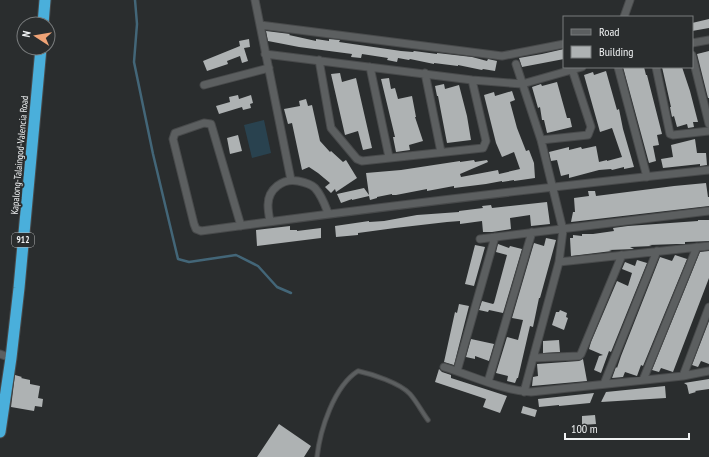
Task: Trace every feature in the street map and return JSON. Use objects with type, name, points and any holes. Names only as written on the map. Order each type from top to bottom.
[{"type":"highway","points":[[44,16],[46,0]]},
{"type":"highway","name":"Kapalong-Talaingod-Valencia Road","points":[[0,432],[20,281],[40,56]]},
{"type":"street","points":[[255,0],[291,180]]},
{"type":"street","points":[[624,16],[630,0]]},
{"type":"street","points":[[260,25],[502,56],[563,44]]},
{"type":"street","points":[[693,43],[709,40]]},
{"type":"street","points":[[265,54],[472,80],[522,84],[577,68]]},
{"type":"street","points":[[319,60],[330,125],[333,131],[359,161],[483,148],[486,143],[472,80]]},
{"type":"street","points":[[693,60],[709,124]]},
{"type":"street","points":[[516,64],[541,140],[563,230],[559,262],[524,392]]},
{"type":"street","points":[[370,66],[389,158]]},
{"type":"street","points":[[204,85],[268,68]]},
{"type":"street","points":[[618,68],[647,177]]},
{"type":"street","points":[[656,68],[670,134],[673,135],[709,131]]},
{"type":"street","points":[[541,140],[588,135],[590,131],[591,127],[572,69]]},
{"type":"street","points":[[425,73],[441,152]]},
{"type":"street","points":[[241,226],[211,124],[204,123],[175,133],[173,139],[194,224],[196,229],[201,231],[241,226],[270,221],[552,187],[709,170]]},
{"type":"street","points":[[270,221],[268,205],[272,194],[280,184],[291,180],[302,182],[314,187],[321,196],[328,214]]},
{"type":"street","points":[[480,239],[709,211]]},
{"type":"street","points":[[488,382],[532,232]]},
{"type":"street","points":[[457,371],[495,237]]},
{"type":"street","points":[[559,262],[709,246]]},
{"type":"street","points":[[644,380],[697,247]]},
{"type":"street","points":[[604,384],[657,252]]},
{"type":"street","points":[[533,358],[579,356],[581,354],[622,255]]},
{"type":"street","points":[[683,376],[709,306]]},
{"type":"street","points":[[0,354],[11,358]]},
{"type":"street","points":[[444,367],[524,392],[709,372]]},
{"type":"lane","points":[[317,457],[325,423],[336,398],[352,375],[358,371],[371,374],[409,393],[428,420]]},
{"type":"shaded area","points":[[264,120],[271,153],[252,158],[244,125]]},
{"type":"building","points":[[709,19],[709,28],[693,31],[693,23]]},
{"type":"building","points":[[266,31],[290,34],[289,35],[316,41],[316,39],[329,41],[329,39],[340,40],[339,42],[401,51],[437,53],[472,57],[487,61],[488,59],[497,61],[495,71],[458,65],[434,64],[410,59],[398,58],[397,62],[387,60],[388,58],[362,54],[361,58],[351,57],[352,54],[268,41]]},
{"type":"building","points":[[249,39],[250,47],[244,48],[248,61],[242,63],[240,56],[227,61],[228,64],[207,71],[203,61],[240,46],[239,41]]},
{"type":"building","points":[[563,49],[563,59],[522,67],[519,58]]},
{"type":"building","points":[[709,51],[709,98],[708,98],[697,54]]},
{"type":"building","points":[[623,68],[644,68],[647,75],[662,134],[657,135],[659,145],[653,146],[656,161],[649,163]]},
{"type":"building","points":[[662,68],[682,68],[698,122],[693,122],[694,127],[688,128],[687,124],[677,127],[674,116],[672,117]]},
{"type":"building","points":[[606,71],[617,110],[619,109],[634,167],[599,170],[569,178],[569,174],[561,176],[557,160],[551,161],[549,152],[569,147],[569,150],[581,147],[582,149],[596,146],[599,162],[622,157],[612,128],[600,132],[584,75],[593,72],[594,75]]},
{"type":"building","points":[[340,73],[342,82],[356,78],[372,148],[363,150],[358,131],[345,135],[331,74]]},
{"type":"building","points":[[389,78],[391,89],[395,88],[398,99],[412,96],[415,117],[423,141],[409,145],[410,150],[396,152],[393,137],[395,137],[381,79]]},
{"type":"building","points":[[557,82],[567,118],[570,118],[572,127],[547,133],[544,120],[542,120],[540,107],[538,108],[532,87]]},
{"type":"building","points":[[444,84],[445,89],[459,85],[467,116],[471,140],[447,143],[435,86]]},
{"type":"building","points":[[512,91],[515,100],[510,102],[517,128],[526,151],[529,150],[534,163],[535,178],[454,188],[454,186],[427,191],[427,189],[396,195],[392,194],[370,200],[369,196],[352,199],[341,203],[337,194],[364,188],[369,195],[366,173],[401,170],[474,160],[475,162],[487,160],[488,162],[460,174],[461,177],[498,170],[499,174],[520,169],[514,152],[502,157],[496,143],[484,95],[494,92],[495,96]]},
{"type":"building","points":[[238,95],[239,99],[251,95],[253,103],[250,104],[251,108],[243,110],[242,107],[219,114],[216,106],[230,102],[229,97]]},
{"type":"building","points":[[306,99],[308,106],[312,105],[320,141],[330,152],[331,151],[343,162],[346,160],[357,178],[336,192],[335,189],[331,193],[325,187],[330,183],[309,167],[302,170],[292,123],[288,124],[284,109],[300,106],[299,101]]},
{"type":"building","points":[[238,135],[242,151],[230,154],[227,138]]},
{"type":"building","points":[[695,139],[697,153],[706,153],[707,165],[700,166],[700,164],[663,168],[661,159],[673,157],[671,145]]},
{"type":"building","points":[[706,183],[709,206],[571,222],[573,212],[575,212],[574,198],[589,196],[588,191],[595,191],[596,196]]},
{"type":"building","points":[[547,202],[550,224],[531,226],[530,215],[510,218],[511,229],[492,232],[483,232],[482,221],[460,224],[460,221],[395,228],[358,233],[358,235],[336,237],[335,226],[369,221],[384,221],[417,215],[459,212],[483,208],[482,206],[491,205],[492,208]]},
{"type":"building","points":[[709,220],[709,241],[630,247],[634,249],[609,250],[612,251],[571,256],[570,238],[573,238],[573,235],[582,236],[582,234],[614,231],[613,228],[628,226]]},
{"type":"building","points":[[290,226],[290,230],[297,231],[321,228],[321,238],[257,246],[256,230]]},
{"type":"building","points":[[546,238],[556,240],[539,298],[533,327],[530,326],[518,378],[515,383],[507,381],[508,376],[496,373],[507,337],[518,340],[523,320],[512,318],[534,243],[544,246]]},
{"type":"building","points":[[498,244],[509,248],[510,246],[522,249],[503,313],[489,310],[488,312],[479,310],[482,301],[494,303],[507,255],[496,252]]},
{"type":"building","points":[[475,245],[485,247],[474,286],[465,284]]},
{"type":"building","points":[[709,251],[709,278],[673,372],[661,368],[659,372],[652,370],[700,252]]},
{"type":"building","points":[[675,255],[687,259],[643,366],[641,365],[637,376],[625,372],[623,377],[612,378],[660,257],[672,261]]},
{"type":"building","points":[[637,260],[647,263],[601,373],[594,370],[599,356],[603,355],[589,349],[591,342],[617,281],[628,286],[632,273],[622,269],[625,262],[635,266]]},
{"type":"building","points":[[459,304],[469,306],[454,365],[444,362],[455,312],[457,313]]},
{"type":"building","points":[[560,310],[567,313],[566,317],[568,318],[564,330],[552,325],[556,312],[559,312]]},
{"type":"building","points":[[709,321],[709,364],[701,361],[698,367],[692,365]]},
{"type":"building","points":[[471,339],[494,344],[489,361],[475,356],[475,359],[466,357]]},
{"type":"building","points":[[559,340],[560,352],[543,353],[543,341]]},
{"type":"building","points":[[583,359],[587,381],[532,386],[533,377],[538,376],[537,364],[579,361]]},
{"type":"building","points":[[439,369],[442,372],[451,375],[451,378],[507,396],[500,413],[483,407],[486,399],[435,382]]},
{"type":"building","points":[[15,375],[30,380],[30,384],[40,386],[38,398],[43,399],[42,407],[35,406],[34,411],[11,407]]},
{"type":"building","points":[[709,379],[709,389],[695,391],[696,392],[689,394],[687,385],[684,383]]},
{"type":"building","points":[[665,386],[666,398],[601,402],[606,392]]},
{"type":"building","points":[[594,393],[590,403],[539,407],[538,399]]},
{"type":"building","points":[[523,406],[537,410],[535,417],[521,413]]},
{"type":"building","points":[[595,415],[596,424],[582,425],[582,416]]},
{"type":"building","points":[[279,424],[311,446],[304,457],[257,457]]},
{"type":"waterway","points":[[135,0],[137,24],[134,62],[153,154],[178,259],[189,262],[236,255],[258,266],[277,287],[291,293]]}]
